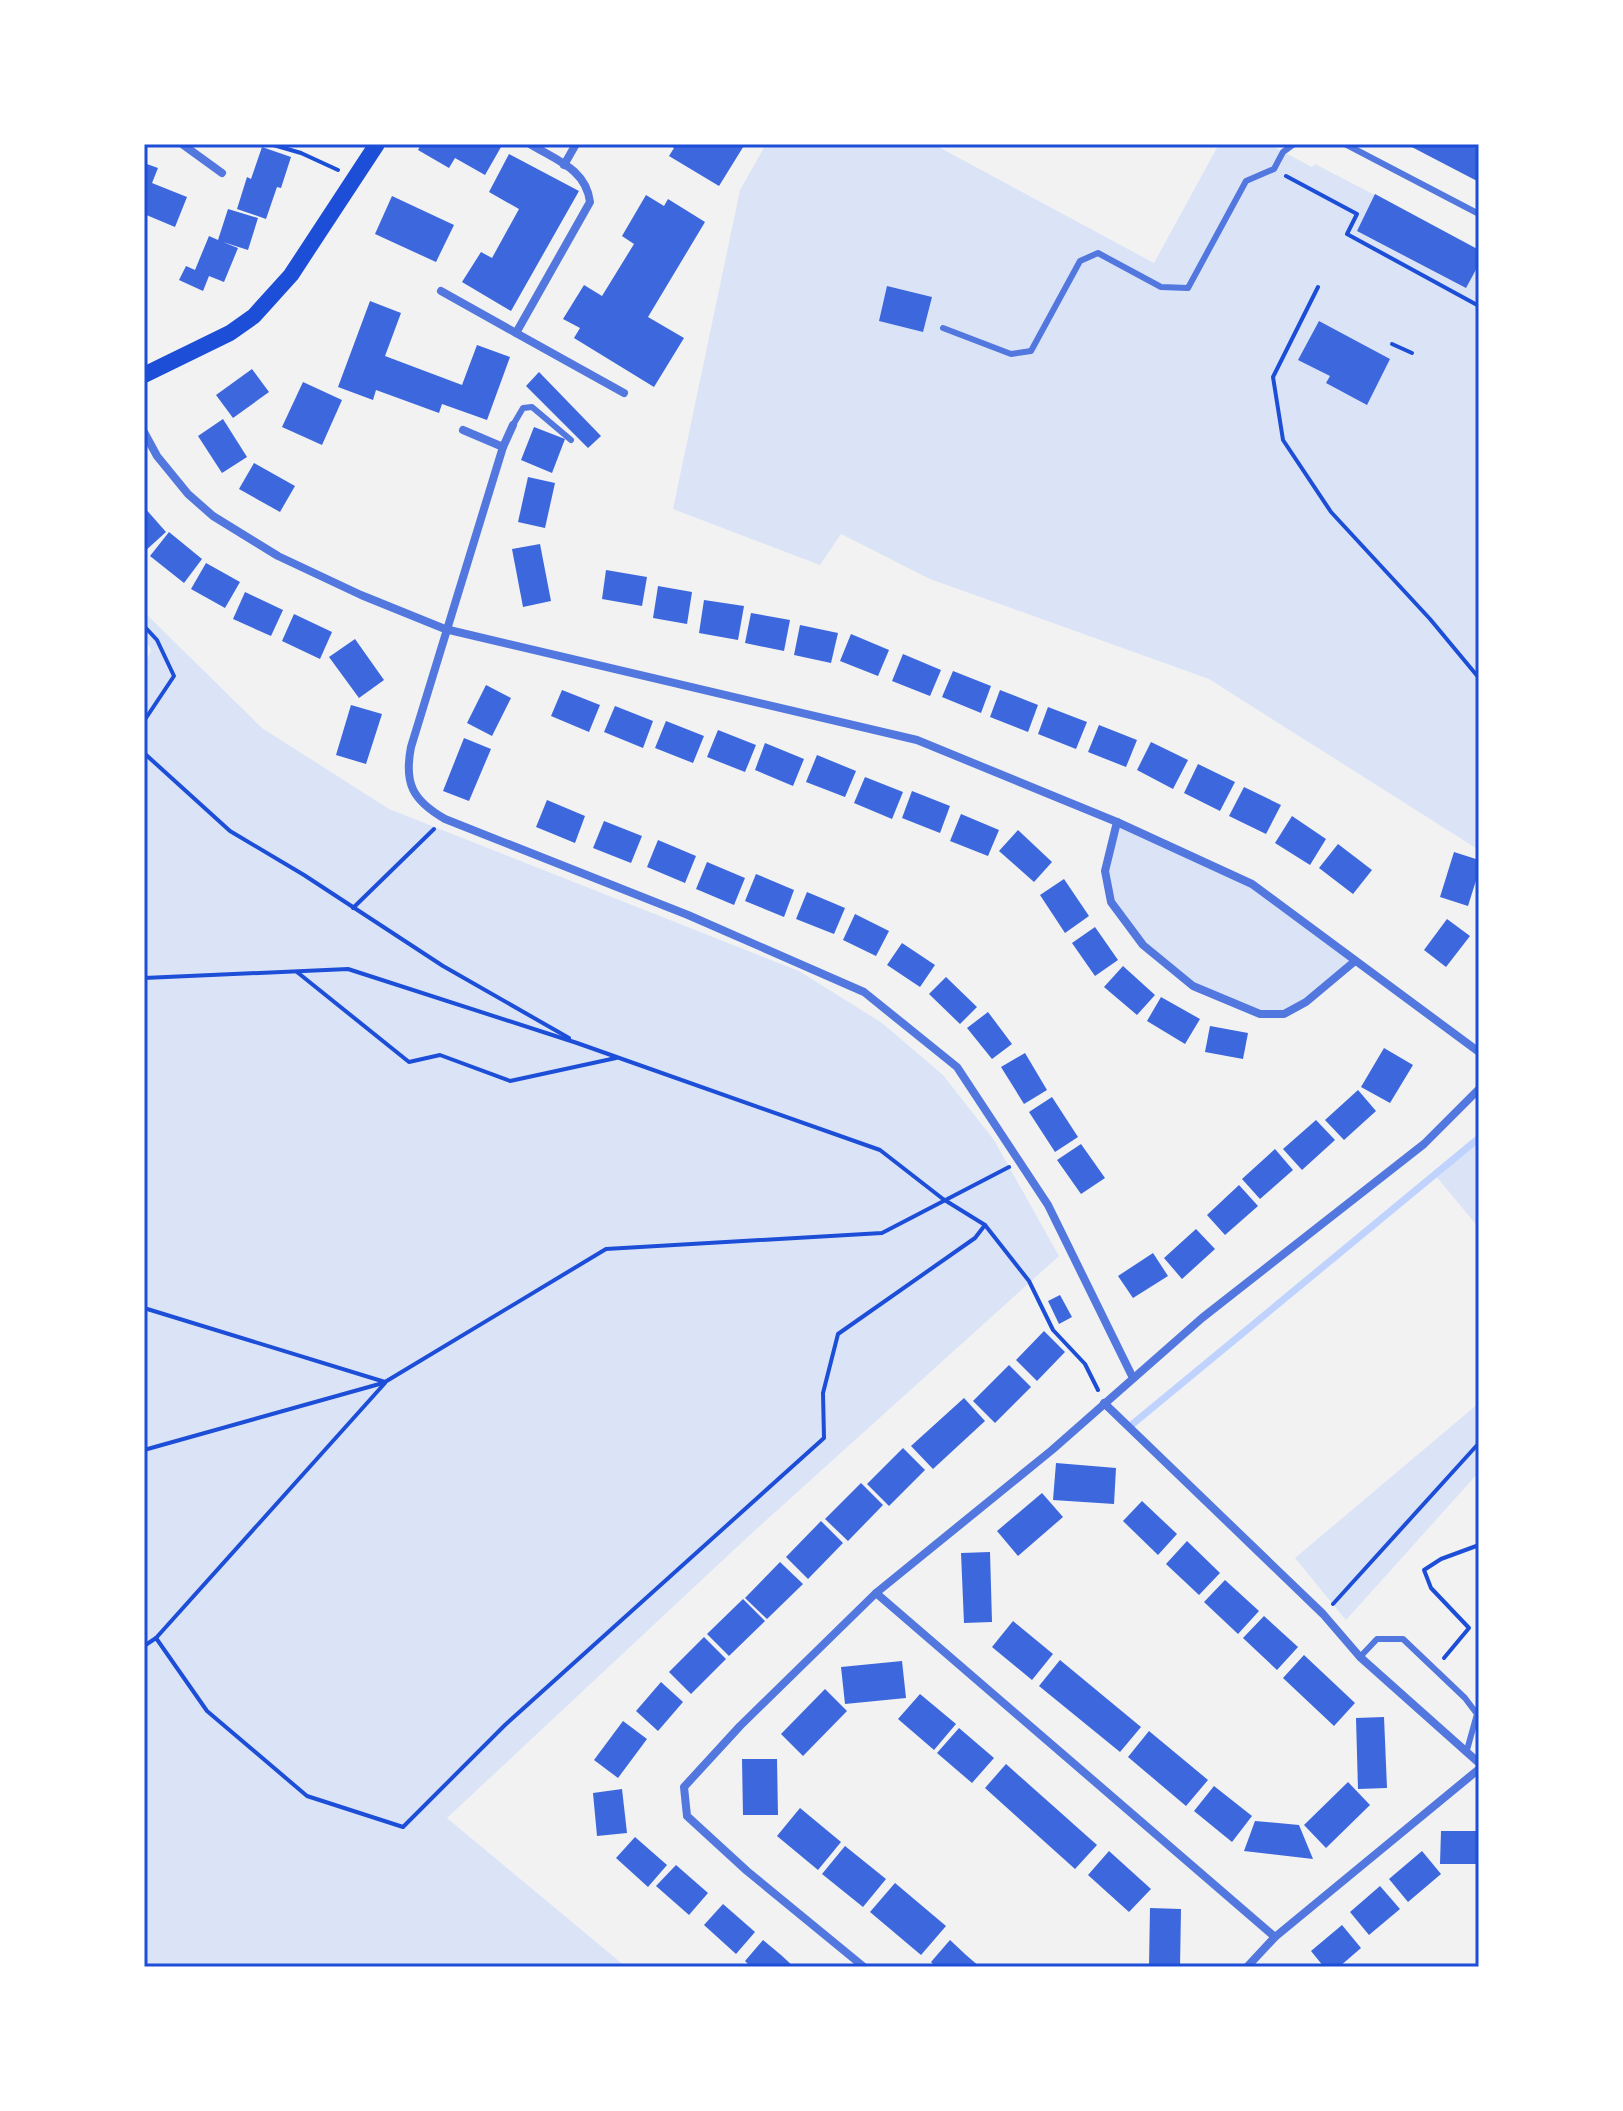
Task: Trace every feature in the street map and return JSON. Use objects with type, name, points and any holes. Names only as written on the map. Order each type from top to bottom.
[{"type":"main road","points":[[144,375],[230,333],[254,316],[291,275],[377,144]]},
{"type":"street","points":[[182,144],[222,173]]},
{"type":"street","points":[[516,333],[590,202],[588,187],[581,176],[530,144]]},
{"type":"street","points":[[564,165],[576,144]]},
{"type":"street","points":[[441,291],[624,393]]},
{"type":"street","points":[[513,425],[503,447],[445,629],[411,747],[407,769],[412,789],[426,808],[445,819],[688,915],[864,992],[957,1067],[1048,1205],[1133,1378]]},
{"type":"street","points":[[463,430],[503,447]]},
{"type":"street","points":[[144,432],[157,456],[188,494],[213,516],[244,537],[361,595],[445,629],[917,740],[1117,822],[1252,884],[1479,1052]]},
{"type":"street","points":[[1117,822],[1105,871],[1111,902],[1143,945],[1193,986],[1260,1014],[1284,1014],[1306,1002],[1355,961]]},
{"type":"street","points":[[864,1967],[747,1871],[687,1816],[684,1787],[740,1726],[876,1593],[1052,1450],[1202,1318],[1424,1144],[1479,1089]]},
{"type":"street","points":[[1104,1403],[1323,1614],[1360,1657],[1479,1763]]},
{"type":"street","points":[[876,1593],[1275,1937]]},
{"type":"street","points":[[1247,1967],[1275,1937],[1479,1769]]},
{"type":"lane","points":[[943,328],[1011,354],[1031,351],[1080,261],[1098,253],[1161,287],[1188,288],[1246,181],[1274,169],[1283,152],[1294,144]]},
{"type":"lane","points":[[1345,144],[1479,214]]},
{"type":"lane","points":[[513,425],[523,408],[532,407],[571,440]]},
{"type":"lane","points":[[1360,1657],[1377,1639],[1403,1639],[1465,1698],[1477,1714],[1467,1750]]},
{"type":"path","points":[[270,144],[301,153],[333,168]]},
{"type":"path","points":[[1274,169],[1357,214],[1347,234],[1479,306]]},
{"type":"path","points":[[1318,287],[1273,377],[1283,440],[1331,512],[1430,619],[1479,678]]},
{"type":"path","points":[[1392,344],[1412,353]]},
{"type":"path","points":[[144,626],[157,640],[174,676],[144,721]]},
{"type":"path","points":[[144,753],[230,831],[304,875],[443,966],[577,1043]]},
{"type":"path","points":[[353,908],[445,819]]},
{"type":"path","points":[[144,978],[348,969],[577,1043],[880,1150],[943,1199],[985,1225],[1029,1281],[1053,1330],[1085,1364],[1104,1403]]},
{"type":"path","points":[[297,972],[409,1062],[440,1055],[510,1081],[618,1058]]},
{"type":"path","points":[[144,1450],[385,1382],[606,1249],[882,1233],[1019,1161]]},
{"type":"path","points":[[156,1638],[207,1711],[307,1796],[403,1827],[505,1725],[824,1438],[823,1393],[838,1334],[975,1238],[985,1225]]},
{"type":"path","points":[[144,1308],[385,1382]]},
{"type":"path","points":[[144,1646],[156,1638],[385,1382]]},
{"type":"path","points":[[1323,1614],[1479,1443]]},
{"type":"path","points":[[1435,1669],[1469,1628],[1431,1588],[1424,1570],[1441,1559],[1479,1545]]},
{"type":"shaded area","points":[[766,144],[933,144],[1154,263],[1219,144],[1268,144],[1312,167],[1315,164],[1479,249],[1479,850],[1209,679],[930,579],[841,534],[820,565],[673,509],[740,190]]},
{"type":"shaded area","points":[[144,612],[262,728],[389,809],[799,971],[882,1023],[943,1075],[994,1140],[1059,1256],[752,1533],[447,1818],[626,1967],[144,1967],[144,666],[151,650],[144,637]]},
{"type":"shaded area","points":[[1117,822],[1252,884],[1355,961],[1284,1014],[1260,1014],[1193,986],[1143,945],[1111,902],[1105,871]]},
{"type":"shaded area","points":[[1479,1138],[1479,1228],[1435,1175]]},
{"type":"shaded area","points":[[1479,1403],[1479,1472],[1346,1620],[1295,1558]]},
{"type":"building","points":[[421,144],[495,144],[501,147],[485,175],[455,158],[449,168],[418,150]]},
{"type":"building","points":[[668,144],[745,144],[719,186],[669,156],[674,148]]},
{"type":"building","points":[[1406,144],[1479,144],[1479,182]]},
{"type":"building","points":[[262,147],[291,157],[266,219],[237,209],[247,177],[251,179]]},
{"type":"building","points":[[509,154],[579,191],[511,311],[462,282],[481,252],[492,258],[519,209],[489,192]]},
{"type":"building","points":[[144,163],[158,168],[152,183],[187,197],[175,227],[144,214]]},
{"type":"building","points":[[1375,194],[1479,250],[1479,264],[1466,288],[1357,231]]},
{"type":"building","points":[[646,195],[664,206],[668,199],[705,222],[648,317],[684,338],[654,387],[574,338],[580,328],[563,319],[584,285],[602,296],[634,244],[622,236]]},
{"type":"building","points":[[392,196],[454,225],[436,262],[375,234]]},
{"type":"building","points":[[228,209],[258,218],[248,250],[223,242],[238,248],[224,282],[209,276],[203,291],[179,280],[186,266],[195,270],[209,236],[218,240]]},
{"type":"building","points":[[887,286],[932,297],[923,332],[879,321]]},
{"type":"building","points":[[370,301],[401,313],[385,356],[462,385],[477,345],[510,357],[487,420],[442,404],[439,413],[376,390],[373,400],[338,387]]},
{"type":"building","points":[[1319,321],[1390,359],[1367,405],[1326,383],[1330,376],[1298,360]]},
{"type":"building","points":[[252,369],[269,392],[233,418],[216,395]]},
{"type":"building","points":[[539,372],[601,436],[588,448],[526,386]]},
{"type":"building","points":[[303,382],[342,400],[322,445],[282,427]]},
{"type":"building","points":[[223,419],[247,457],[222,473],[198,436]]},
{"type":"building","points":[[534,427],[565,439],[552,473],[521,460]]},
{"type":"building","points":[[254,463],[295,486],[280,512],[239,489]]},
{"type":"building","points":[[528,477],[555,483],[545,528],[518,522]]},
{"type":"building","points":[[144,507],[166,532],[144,552]]},
{"type":"building","points":[[169,532],[202,559],[184,583],[150,556]]},
{"type":"building","points":[[540,544],[551,601],[523,607],[512,549]]},
{"type":"building","points":[[206,563],[240,582],[225,608],[191,589]]},
{"type":"building","points":[[606,570],[647,577],[642,606],[602,599]]},
{"type":"building","points":[[658,586],[692,592],[687,624],[653,618]]},
{"type":"building","points":[[245,592],[283,610],[271,636],[233,619]]},
{"type":"building","points":[[704,600],[744,606],[738,640],[699,633]]},
{"type":"building","points":[[751,613],[790,620],[784,651],[745,643]]},
{"type":"building","points":[[294,614],[332,632],[320,659],[282,641]]},
{"type":"building","points":[[800,625],[838,633],[831,663],[794,655]]},
{"type":"building","points":[[851,634],[889,650],[878,676],[840,661]]},
{"type":"building","points":[[355,639],[384,680],[359,698],[329,657]]},
{"type":"building","points":[[903,654],[941,670],[930,696],[892,681]]},
{"type":"building","points":[[953,671],[991,686],[981,713],[942,697]]},
{"type":"building","points":[[486,685],[511,698],[492,736],[467,723]]},
{"type":"building","points":[[562,690],[600,705],[589,732],[551,716]]},
{"type":"building","points":[[1000,690],[1038,705],[1028,732],[990,717]]},
{"type":"building","points":[[351,705],[382,714],[366,764],[336,755]]},
{"type":"building","points":[[615,706],[653,721],[643,748],[604,732]]},
{"type":"building","points":[[1048,707],[1087,722],[1076,749],[1038,734]]},
{"type":"building","points":[[666,721],[704,736],[693,763],[655,748]]},
{"type":"building","points":[[1099,725],[1137,740],[1126,767],[1088,752]]},
{"type":"building","points":[[718,730],[756,745],[745,772],[707,757]]},
{"type":"building","points":[[464,738],[491,749],[469,801],[443,791]]},
{"type":"building","points":[[1151,742],[1188,760],[1173,789],[1137,770]]},
{"type":"building","points":[[765,743],[804,759],[793,786],[755,770]]},
{"type":"building","points":[[817,755],[856,771],[845,797],[806,782]]},
{"type":"building","points":[[1198,764],[1235,782],[1220,811],[1184,793]]},
{"type":"building","points":[[865,777],[903,792],[892,819],[854,803]]},
{"type":"building","points":[[1244,787],[1281,805],[1266,834],[1229,816]]},
{"type":"building","points":[[912,791],[950,806],[940,833],[902,818]]},
{"type":"building","points":[[547,800],[585,816],[575,843],[536,827]]},
{"type":"building","points":[[961,814],[999,830],[988,856],[950,841]]},
{"type":"building","points":[[1292,816],[1326,839],[1310,865],[1275,843]]},
{"type":"building","points":[[604,821],[642,836],[631,863],[593,848]]},
{"type":"building","points":[[1018,830],[1052,862],[1034,882],[999,851]]},
{"type":"building","points":[[658,840],[696,856],[685,883],[647,867]]},
{"type":"building","points":[[1338,844],[1372,870],[1353,894],[1319,868]]},
{"type":"building","points":[[1454,852],[1479,860],[1479,871],[1468,906],[1440,897]]},
{"type":"building","points":[[707,862],[745,878],[734,905],[696,889]]},
{"type":"building","points":[[756,874],[794,890],[784,917],[745,901]]},
{"type":"building","points":[[1064,879],[1089,916],[1065,933],[1040,895]]},
{"type":"building","points":[[807,892],[845,908],[834,934],[796,919]]},
{"type":"building","points":[[855,914],[889,931],[876,956],[843,940]]},
{"type":"building","points":[[1447,919],[1470,936],[1446,967],[1424,950]]},
{"type":"building","points":[[1095,927],[1118,960],[1095,976],[1072,943]]},
{"type":"building","points":[[902,943],[935,965],[920,987],[887,965]]},
{"type":"building","points":[[1123,966],[1155,995],[1137,1015],[1104,987]]},
{"type":"building","points":[[946,977],[977,1007],[960,1024],[929,994]]},
{"type":"building","points":[[1161,997],[1200,1019],[1185,1044],[1147,1021]]},
{"type":"building","points":[[988,1012],[1012,1044],[992,1059],[967,1028]]},
{"type":"building","points":[[1210,1026],[1248,1033],[1243,1059],[1205,1052]]},
{"type":"building","points":[[1384,1048],[1413,1065],[1390,1103],[1361,1087]]},
{"type":"building","points":[[1025,1053],[1047,1090],[1024,1104],[1001,1067]]},
{"type":"building","points":[[1358,1090],[1376,1111],[1344,1140],[1325,1120]]},
{"type":"building","points":[[1052,1097],[1078,1137],[1055,1152],[1029,1112]]},
{"type":"building","points":[[1316,1120],[1335,1140],[1302,1170],[1283,1149]]},
{"type":"building","points":[[1081,1144],[1105,1178],[1081,1194],[1057,1160]]},
{"type":"building","points":[[1275,1149],[1293,1170],[1260,1199],[1242,1179]]},
{"type":"building","points":[[1239,1185],[1258,1206],[1225,1235],[1207,1215]]},
{"type":"building","points":[[1196,1229],[1215,1249],[1182,1279],[1164,1258]]},
{"type":"building","points":[[1153,1253],[1168,1276],[1133,1298],[1118,1276]]},
{"type":"building","points":[[1060,1295],[1072,1317],[1059,1324],[1048,1301]]},
{"type":"building","points":[[1044,1331],[1065,1352],[1037,1381],[1016,1360]]},
{"type":"building","points":[[1009,1365],[1031,1387],[995,1423],[973,1401]]},
{"type":"building","points":[[964,1398],[985,1421],[933,1469],[911,1446]]},
{"type":"building","points":[[903,1448],[925,1470],[889,1506],[867,1484]]},
{"type":"building","points":[[1056,1463],[1116,1468],[1114,1504],[1053,1500]]},
{"type":"building","points":[[861,1483],[883,1505],[848,1541],[825,1519]]},
{"type":"building","points":[[1042,1493],[1063,1517],[1018,1556],[997,1531]]},
{"type":"building","points":[[1142,1501],[1177,1534],[1158,1555],[1123,1521]]},
{"type":"building","points":[[821,1521],[843,1543],[808,1579],[786,1557]]},
{"type":"building","points":[[1187,1541],[1220,1573],[1199,1595],[1166,1564]]},
{"type":"building","points":[[990,1552],[992,1622],[964,1623],[961,1553]]},
{"type":"building","points":[[780,1562],[803,1584],[767,1619],[745,1598]]},
{"type":"building","points":[[1225,1580],[1259,1611],[1238,1634],[1204,1602]]},
{"type":"building","points":[[743,1599],[765,1621],[729,1656],[707,1634]]},
{"type":"building","points":[[1264,1616],[1298,1647],[1277,1670],[1243,1638]]},
{"type":"building","points":[[1013,1621],[1053,1654],[1032,1680],[992,1647]]},
{"type":"building","points":[[704,1637],[726,1659],[691,1694],[669,1672]]},
{"type":"building","points":[[1304,1655],[1355,1703],[1334,1726],[1283,1678]]},
{"type":"building","points":[[1060,1660],[1141,1727],[1120,1752],[1039,1686]]},
{"type":"building","points":[[902,1661],[906,1698],[845,1704],[841,1667]]},
{"type":"building","points":[[661,1682],[683,1702],[658,1731],[636,1711]]},
{"type":"building","points":[[825,1689],[847,1711],[803,1756],[781,1734]]},
{"type":"building","points":[[920,1694],[956,1724],[934,1750],[898,1719]]},
{"type":"building","points":[[1384,1717],[1387,1788],[1358,1789],[1356,1718]]},
{"type":"building","points":[[623,1721],[647,1739],[618,1778],[594,1760]]},
{"type":"building","points":[[959,1728],[994,1758],[972,1783],[937,1753]]},
{"type":"building","points":[[1149,1731],[1208,1780],[1186,1806],[1128,1757]]},
{"type":"building","points":[[742,1759],[777,1759],[778,1815],[743,1815]]},
{"type":"building","points":[[1006,1764],[1097,1845],[1075,1869],[985,1788]]},
{"type":"building","points":[[1348,1782],[1370,1805],[1326,1848],[1304,1825]]},
{"type":"building","points":[[1214,1786],[1252,1816],[1232,1842],[1194,1811]]},
{"type":"building","points":[[622,1789],[627,1833],[597,1836],[593,1793]]},
{"type":"building","points":[[800,1808],[841,1842],[818,1870],[777,1836]]},
{"type":"building","points":[[1255,1821],[1299,1825],[1313,1859],[1244,1851]]},
{"type":"building","points":[[1441,1831],[1479,1831],[1479,1864],[1440,1864]]},
{"type":"building","points":[[635,1837],[667,1865],[648,1887],[616,1858]]},
{"type":"building","points":[[845,1846],[886,1879],[863,1907],[822,1874]]},
{"type":"building","points":[[1109,1851],[1151,1889],[1129,1912],[1088,1875]]},
{"type":"building","points":[[1422,1851],[1441,1874],[1408,1902],[1389,1879]]},
{"type":"building","points":[[676,1865],[708,1893],[689,1915],[656,1886]]},
{"type":"building","points":[[895,1883],[946,1926],[921,1955],[870,1912]]},
{"type":"building","points":[[1380,1886],[1400,1909],[1369,1935],[1350,1912]]},
{"type":"building","points":[[723,1904],[755,1932],[736,1954],[704,1925]]},
{"type":"building","points":[[1150,1908],[1181,1909],[1180,1967],[1149,1967]]},
{"type":"building","points":[[1342,1925],[1361,1948],[1339,1967],[1324,1967],[1311,1951]]},
{"type":"building","points":[[763,1940],[794,1967],[751,1967],[745,1961]]},
{"type":"building","points":[[950,1940],[980,1967],[936,1967],[931,1962]]},
{"type":"waterway","points":[[1129,1427],[1479,1138]]}]
